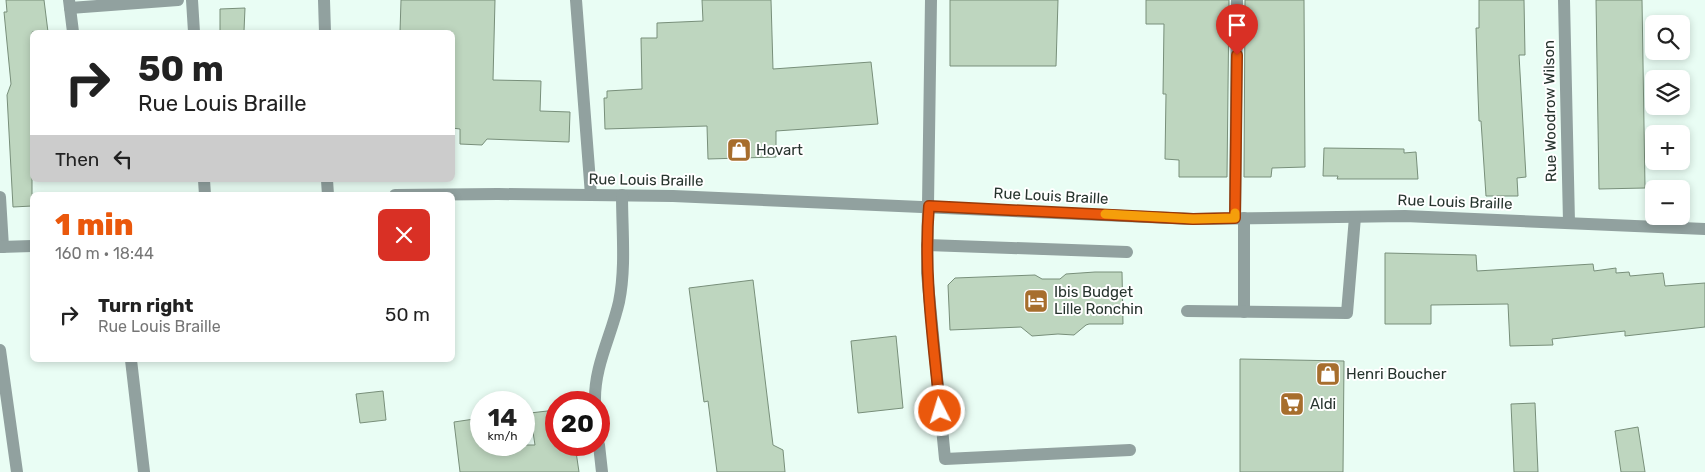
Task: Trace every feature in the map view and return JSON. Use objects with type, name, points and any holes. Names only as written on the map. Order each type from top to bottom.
[{"type":"street","points":[[74,30],[69,4],[178,0]]},
{"type":"street","points":[[192,0],[194,30]]},
{"type":"street","points":[[324,0],[325,30]]},
{"type":"street","points":[[576,0],[591,196]]},
{"type":"street","points":[[931,0],[927,246],[929,300],[945,459],[1130,450]]},
{"type":"street","points":[[1237,0],[1239,218],[1244,312]]},
{"type":"street","name":"Rue Woodrow Wilson","points":[[1564,0],[1569,222]]},
{"type":"street","name":"Rue Louis Braille","points":[[455,194],[622,195],[788,200],[1193,219],[1405,216],[1705,229]]},
{"type":"street","points":[[595,391],[596,374],[614,320],[622,288],[622,195]]},
{"type":"street","points":[[0,197],[2,247],[30,246]]},
{"type":"street","points":[[1187,311],[1347,313],[1355,217]]},
{"type":"street","points":[[927,246],[1127,252]]},
{"type":"street","points":[[0,350],[16,472]]},
{"type":"street","points":[[131,362],[144,472]]},
{"type":"street","points":[[600,456],[602,472]]},
{"type":"building","points":[[6,0],[44,0],[48,30],[30,30],[30,182],[32,182],[32,192],[30,192],[30,206],[13,207],[7,95],[11,84],[4,12],[7,12]]},
{"type":"building","points":[[401,0],[495,0],[493,80],[541,81],[540,111],[570,112],[569,142],[487,139],[482,145],[460,144],[460,129],[455,128],[455,30],[400,30]]},
{"type":"building","points":[[702,0],[771,0],[773,69],[871,62],[878,124],[776,131],[776,157],[708,159],[707,126],[605,129],[604,98],[607,98],[607,91],[642,89],[641,38],[657,38],[657,23],[703,21]]},
{"type":"building","points":[[950,0],[1058,0],[1056,66],[950,66]]},
{"type":"building","points":[[1146,0],[1229,0],[1227,177],[1179,177],[1179,160],[1165,159],[1166,94],[1163,94],[1164,24],[1146,24]]},
{"type":"building","points":[[1245,0],[1304,0],[1305,167],[1272,168],[1271,177],[1244,177]]},
{"type":"building","points":[[1479,0],[1524,0],[1525,55],[1519,55],[1526,177],[1517,178],[1518,196],[1486,196],[1478,94],[1476,28],[1479,28]]},
{"type":"building","points":[[1596,0],[1642,0],[1645,188],[1599,189]]},
{"type":"building","points":[[245,8],[244,30],[220,30],[220,9]]},
{"type":"building","points":[[1324,148],[1404,149],[1404,153],[1416,152],[1418,179],[1337,179],[1338,176],[1323,176]]},
{"type":"building","points":[[1385,253],[1476,255],[1477,271],[1593,264],[1594,271],[1616,268],[1616,273],[1629,272],[1630,276],[1663,273],[1665,286],[1705,283],[1705,327],[1625,336],[1625,331],[1552,339],[1553,345],[1510,346],[1508,304],[1431,305],[1431,324],[1385,324]]},
{"type":"building","name":"Ibis Budget Lille Ronchin","points":[[1122,272],[1123,324],[1089,324],[1074,335],[1032,336],[1021,327],[950,330],[948,285],[955,278],[1035,275],[1042,279],[1060,279],[1066,274]]},
{"type":"building","points":[[753,280],[773,445],[783,450],[785,472],[717,472],[708,401],[704,402],[689,288]]},
{"type":"building","points":[[896,336],[903,408],[858,413],[851,341]]},
{"type":"building","name":"Aldi","points":[[1240,359],[1344,361],[1343,472],[1240,472]]},
{"type":"building","points":[[383,391],[386,420],[360,423],[356,394]]},
{"type":"building","points":[[1535,403],[1538,472],[1514,472],[1511,404]]},
{"type":"building","points":[[545,411],[545,456],[577,456],[579,472],[460,472],[454,422],[470,420],[470,456],[535,456],[535,412]]},
{"type":"building","points":[[1638,427],[1645,472],[1621,472],[1615,431]]},
{"type":"slow traffic","points":[[1105,214],[1193,219],[1235,218],[1235,213]]},
{"type":"place","name":"Hovart","points":[[739,150]]},
{"type":"place","name":"Ibis Budget Lille Ronchin","points":[[1036,301]]},
{"type":"place","name":"Henri Boucher","points":[[1328,374]]},
{"type":"place","name":"Aldi","points":[[1292,404]]},
{"type":"route","points":[[940,411],[927,273],[929,206],[1193,219],[1235,218],[1237,55]]}]
